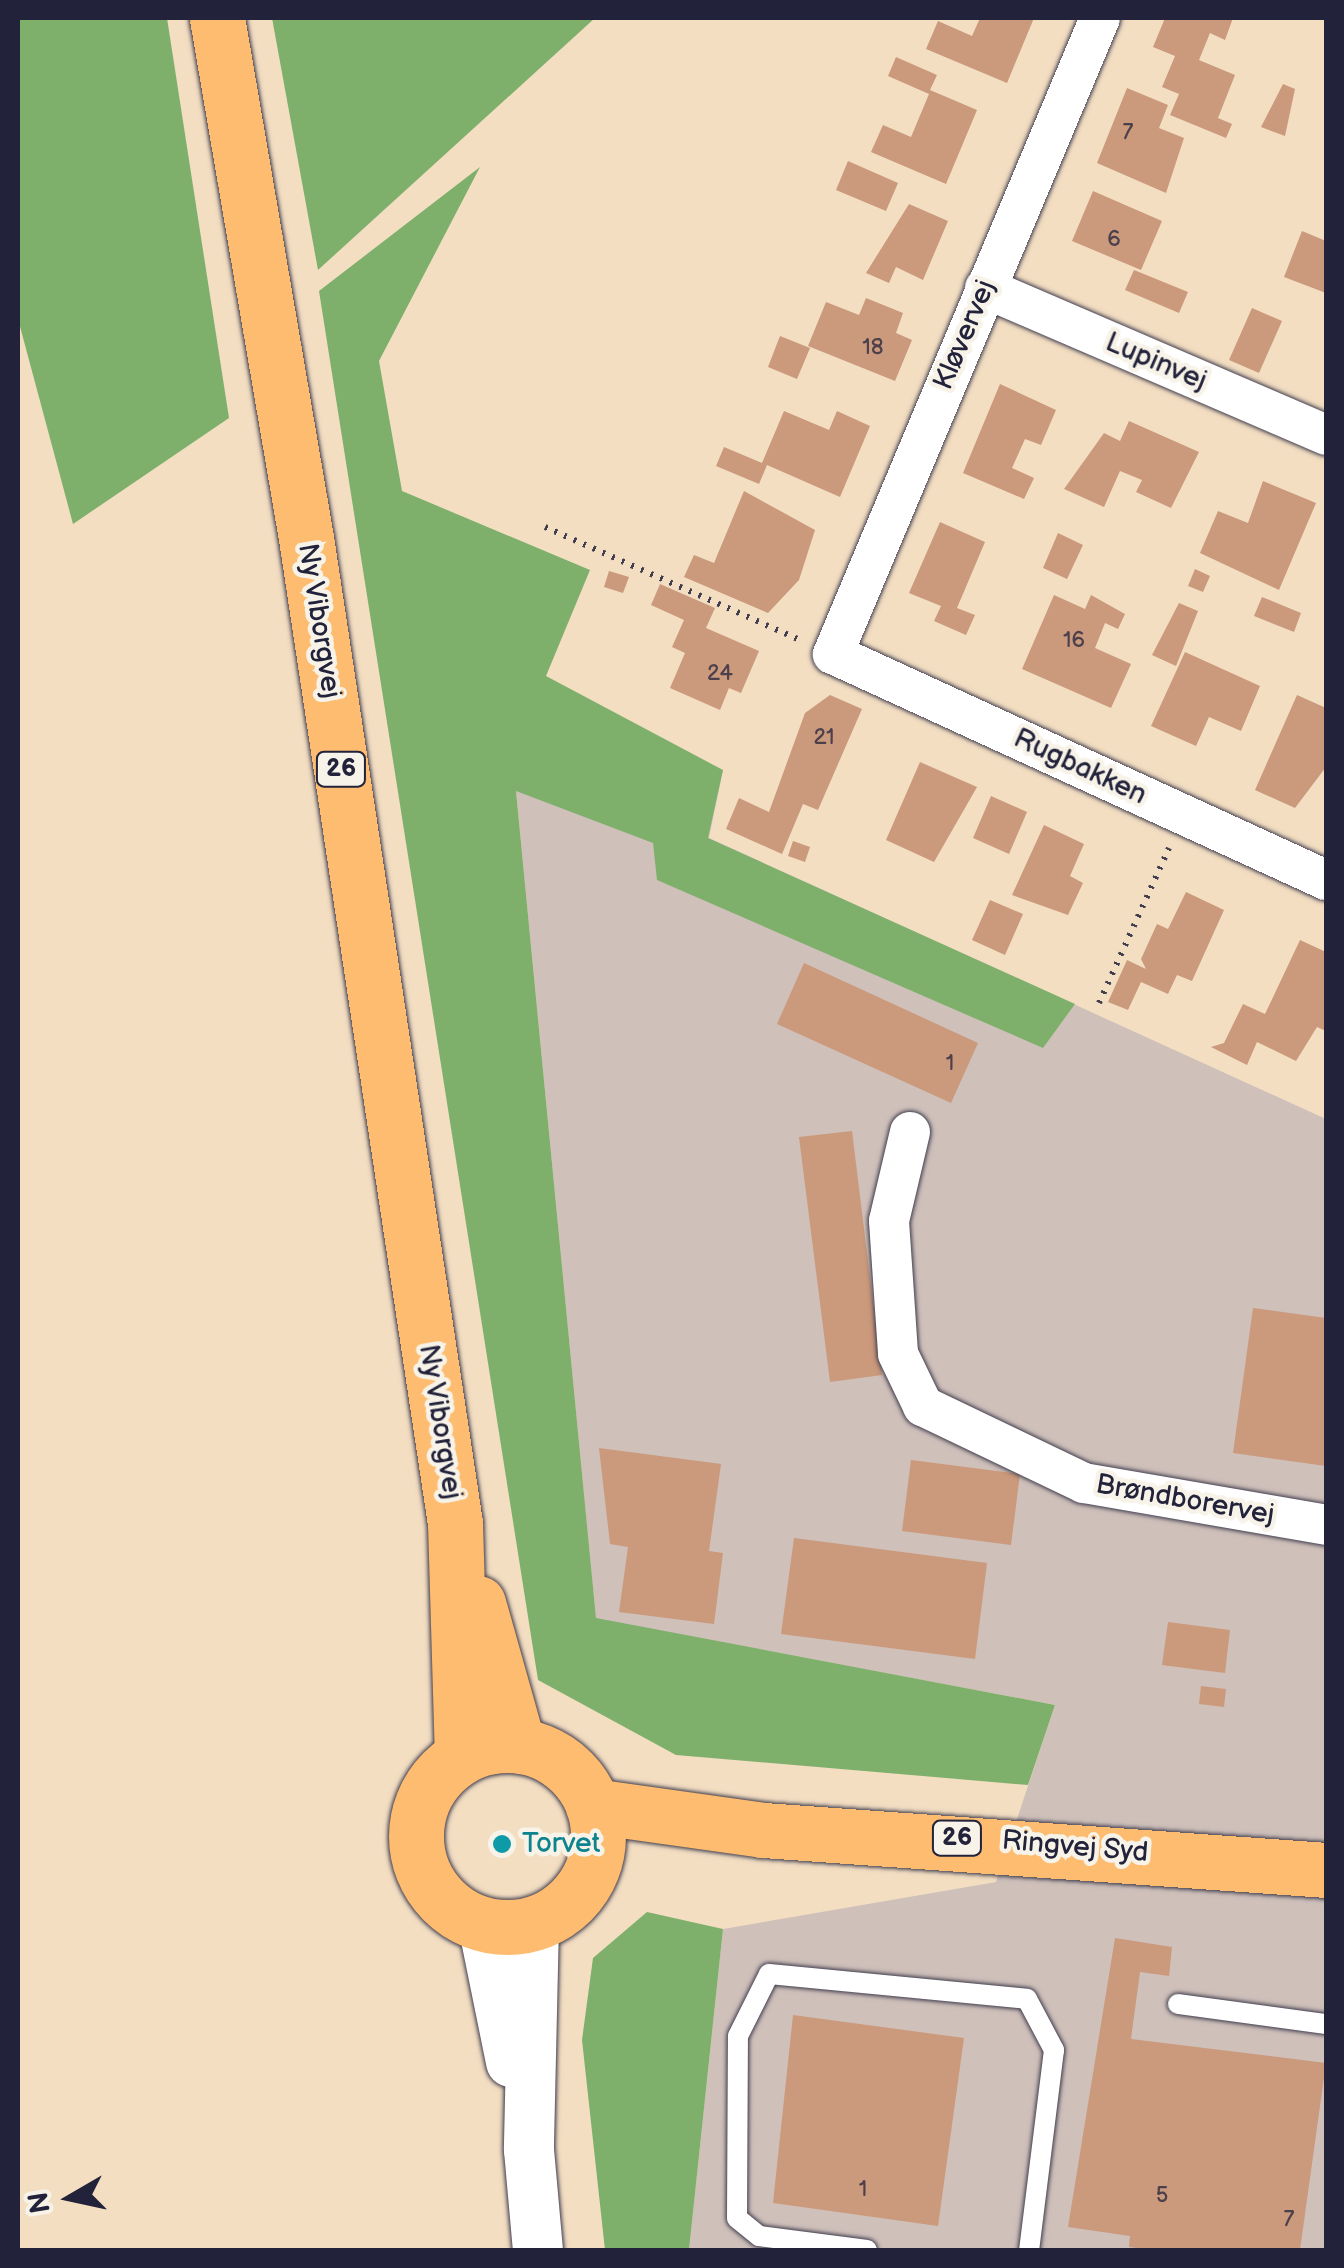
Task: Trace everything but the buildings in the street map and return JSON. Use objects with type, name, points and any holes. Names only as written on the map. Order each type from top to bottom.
[{"type":"main road","name":"Ny Viborgvej","points":[[217,18],[455,1523],[518,1744]]},
{"type":"main road","name":"Ny Viborgvej","points":[[455,1523],[462,1755]]},
{"type":"main road","points":[[518,1744],[556,1758],[594,1831],[573,1898],[508,1924],[436,1893],[415,1840],[419,1806],[462,1755],[518,1744]]},
{"type":"main road","name":"Ringvej Syd","points":[[594,1831],[763,1830],[1326,1870]]},
{"type":"street","name":"Kløvervej","points":[[833,654],[1100,18]]},
{"type":"street","name":"Lupinvej","points":[[985,288],[1326,435]]},
{"type":"street","name":"Rugbakken","points":[[833,654],[1326,880]]},
{"type":"street","name":"Brøndborervej","points":[[910,1132],[889,1220],[898,1354],[923,1406],[1084,1484],[1326,1525]]},
{"type":"street","points":[[508,1924],[538,2250]]},
{"type":"lane","points":[[867,2250],[758,2236],[737,2218],[738,2036],[768,1974],[1027,1999],[1054,2050],[1029,2250]]},
{"type":"lane","points":[[1178,2004],[1326,2024]]},
{"type":"path","points":[[545,527],[833,654]]},
{"type":"path","points":[[1099,1003],[1184,815]]},
{"type":"shaded area","points":[[723,770],[709,838],[1326,1119],[1326,2250],[689,2250],[723,1929],[996,1882],[1055,1705],[596,1619],[516,791]]},
{"type":"green space","points":[[18,18],[167,18],[229,418],[73,524],[18,319]]},
{"type":"green space","points":[[272,18],[595,18],[318,270]]},
{"type":"green space","points":[[480,167],[379,361],[402,491],[590,570],[546,676],[723,770],[708,838],[1075,1004],[1043,1048],[657,880],[653,843],[516,791],[596,1618],[1055,1705],[1028,1785],[676,1755],[538,1680],[319,291]]},
{"type":"green space","points":[[647,1912],[723,1929],[689,2250],[605,2250],[582,2040],[593,1958]]},
{"type":"place","name":"Torvet","points":[[502,1844]]}]
